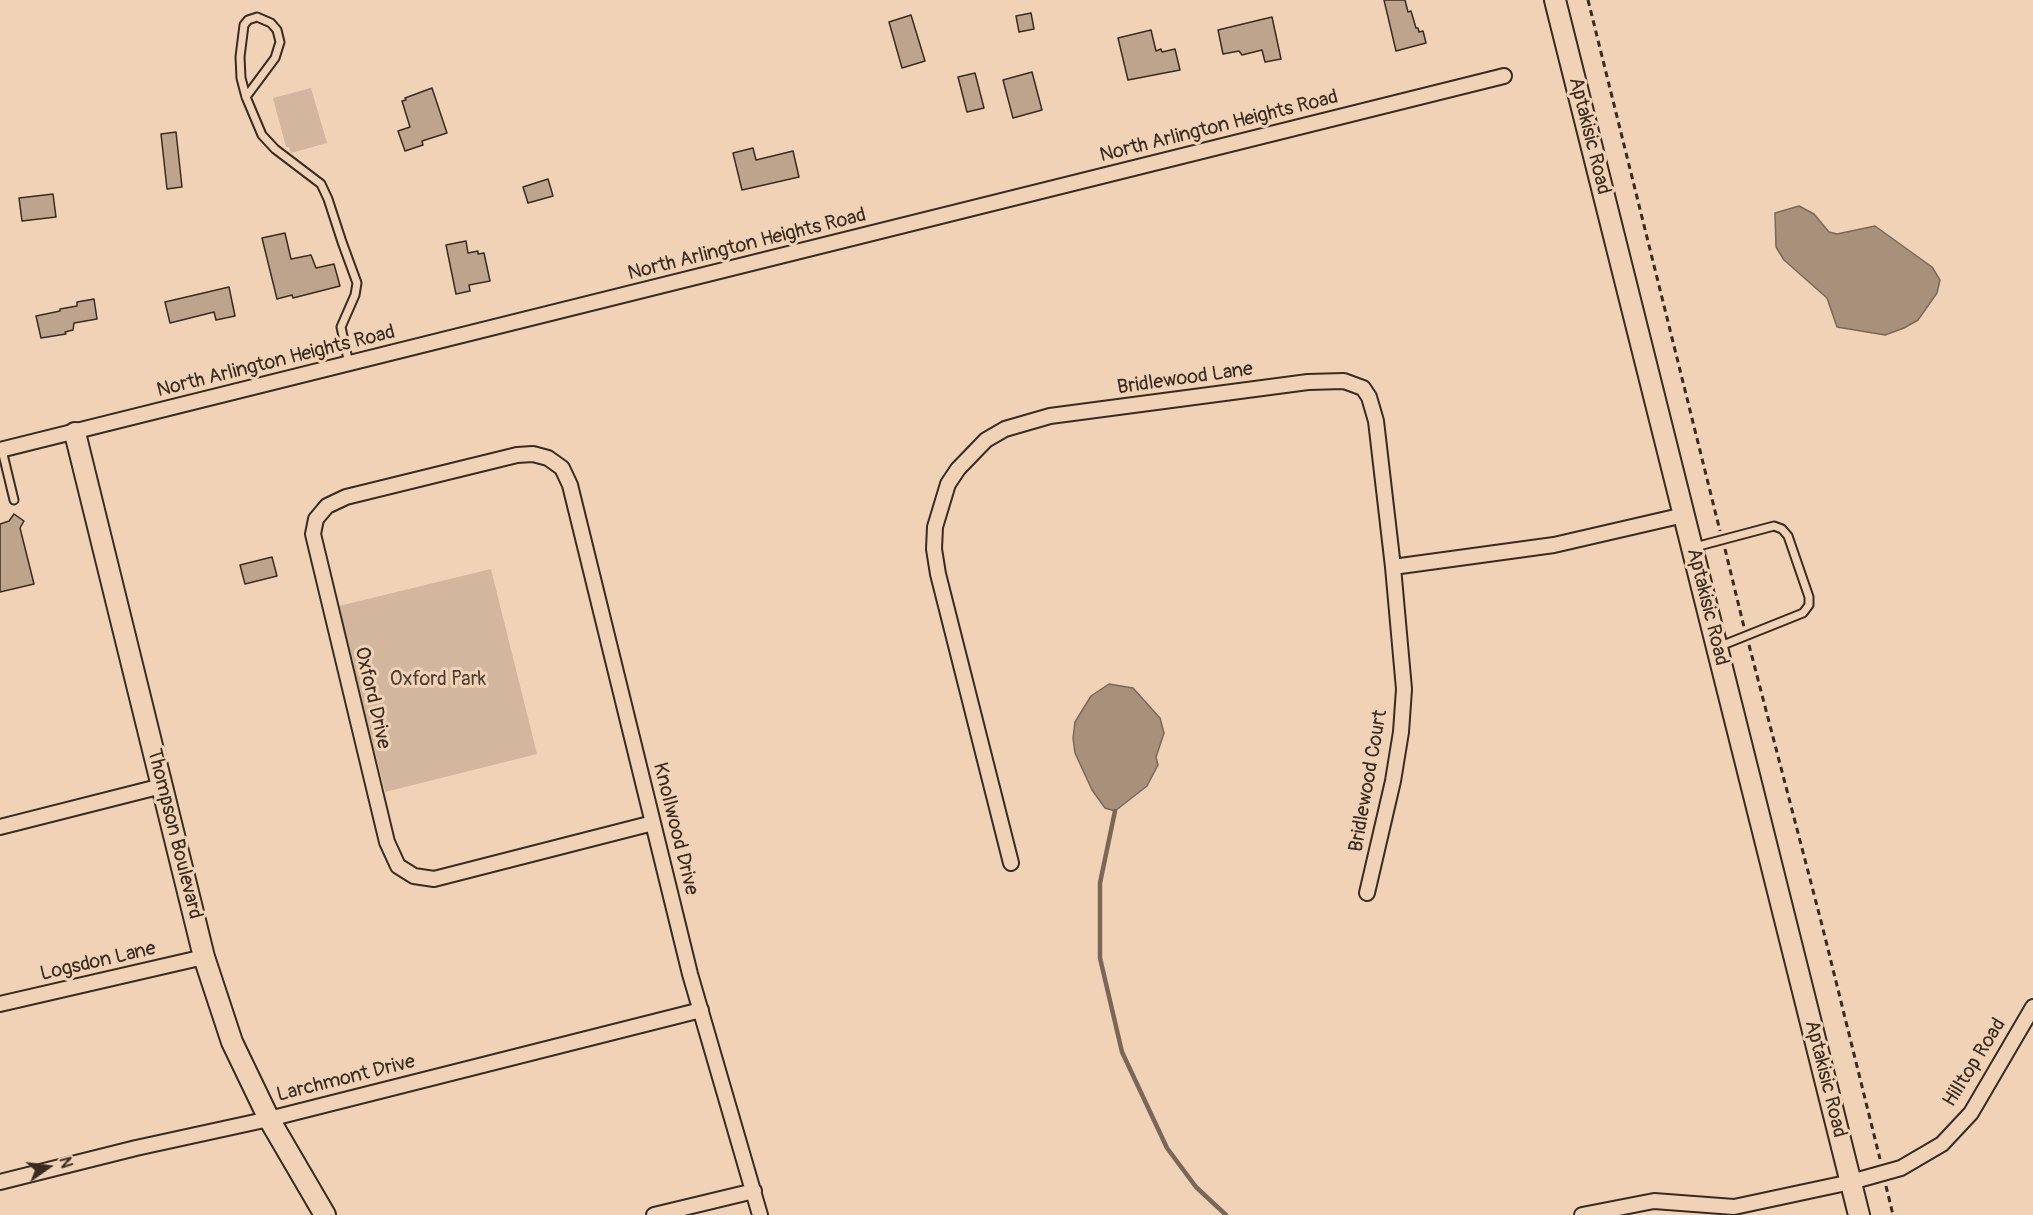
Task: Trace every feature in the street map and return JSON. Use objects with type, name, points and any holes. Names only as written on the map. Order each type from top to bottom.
[{"type":"main road","name":"Aptakisic Road","points":[[1555,0],[1859,1215]]},
{"type":"main road","name":"Thompson Boulevard","points":[[75,433],[204,957],[232,1042],[269,1119],[325,1215]]},
{"type":"street","name":"North Arlington Heights Road","points":[[1,450],[1504,76]]},
{"type":"street","name":"Bridlewood Lane","points":[[1011,863],[938,574],[934,549],[935,527],[948,484],[958,469],[986,440],[1005,429],[1050,416],[1308,382],[1344,381],[1356,384],[1369,397],[1376,421],[1393,567]]},
{"type":"street","name":"Oxford Drive","points":[[548,458],[533,454],[518,455],[346,497],[327,506],[316,519],[313,534],[387,842],[398,866],[414,876],[434,879],[653,823]]},
{"type":"street","name":"Knollwood Drive","points":[[548,458],[562,468],[570,485],[690,974],[760,1215]]},
{"type":"street","points":[[1393,567],[1554,545],[1684,515]]},
{"type":"street","name":"Bridlewood Court","points":[[1367,893],[1393,781],[1402,722],[1404,689],[1393,567]]},
{"type":"street","points":[[0,827],[162,786]]},
{"type":"street","name":"Logsdon Lane","points":[[0,1004],[204,957]]},
{"type":"street","name":"Hilltop Road","points":[[1582,1215],[1654,1201],[1734,1207],[1851,1182],[1901,1168],[1942,1144],[1971,1113],[2033,1007]]},
{"type":"street","name":"Larchmont Drive","points":[[0,1182],[136,1148],[269,1119],[701,1010]]},
{"type":"street","points":[[654,1215],[753,1191]]},
{"type":"lane","points":[[246,97],[275,58],[280,42],[277,30],[271,22],[257,17],[248,20],[244,25],[240,57],[241,78],[246,97],[262,135],[275,149],[321,184],[328,199],[357,283],[355,296],[341,327],[349,364]]},
{"type":"lane","points":[[1,450],[14,500]]},
{"type":"lane","points":[[1692,548],[1774,526],[1782,529],[1792,545],[1809,597],[1809,605],[1803,613],[1717,647]]},
{"type":"path","points":[[1588,0],[1746,635],[1817,903],[1893,1215]]},
{"type":"green space","points":[[311,88],[327,143],[291,153],[289,147],[286,147],[273,98]]},
{"type":"green space","name":"Oxford Park","points":[[491,569],[537,754],[385,792],[339,606]]},
{"type":"shaded area","points":[[1799,206],[1814,214],[1829,232],[1837,234],[1875,226],[1932,267],[1940,280],[1937,293],[1918,320],[1885,335],[1837,327],[1827,298],[1784,260],[1776,247],[1775,213]]},
{"type":"shaded area","points":[[1109,684],[1133,688],[1160,718],[1164,733],[1156,757],[1158,765],[1147,786],[1115,811],[1105,808],[1092,790],[1075,753],[1073,738],[1075,722],[1091,696]]},
{"type":"building","points":[[1384,0],[1405,0],[1416,28],[1419,32],[1423,31],[1426,43],[1396,51]]},
{"type":"building","points":[[1031,13],[1034,29],[1019,32],[1016,16]]},
{"type":"building","points":[[911,15],[925,61],[902,68],[889,22]]},
{"type":"building","points":[[1272,17],[1281,59],[1265,62],[1262,50],[1242,55],[1239,51],[1223,54],[1218,30]]},
{"type":"building","points":[[1151,30],[1156,51],[1175,49],[1180,70],[1128,80],[1118,38]]},
{"type":"building","points":[[1032,72],[1042,110],[1013,118],[1003,80]]},
{"type":"building","points":[[975,73],[984,108],[967,112],[958,77]]},
{"type":"building","points":[[432,88],[447,133],[422,141],[423,145],[405,151],[398,131],[410,127],[402,101]]},
{"type":"building","points":[[176,132],[182,187],[167,189],[161,134]]},
{"type":"building","points":[[753,148],[756,160],[793,151],[799,177],[742,190],[733,153]]},
{"type":"building","points":[[548,179],[553,196],[528,203],[523,187]]},
{"type":"building","points":[[53,194],[56,217],[22,221],[19,198]]},
{"type":"building","points":[[285,233],[291,259],[311,255],[316,268],[334,264],[340,286],[293,298],[292,295],[277,299],[262,238]]},
{"type":"building","points":[[466,241],[468,253],[478,251],[478,254],[484,253],[490,281],[469,285],[470,291],[456,294],[446,245]]},
{"type":"building","points":[[229,287],[235,316],[216,320],[214,312],[170,323],[165,302]]},
{"type":"building","points":[[94,299],[97,319],[74,323],[73,330],[65,332],[66,334],[41,338],[36,316],[60,311],[60,309],[77,306],[77,302]]},
{"type":"building","points":[[14,514],[24,521],[20,528],[34,584],[0,592],[0,524],[9,521]]},
{"type":"building","points":[[272,557],[277,576],[245,584],[240,565]]},
{"type":"waterway","points":[[1115,811],[1100,883],[1100,958],[1122,1052],[1167,1148],[1196,1187],[1226,1215]]}]
